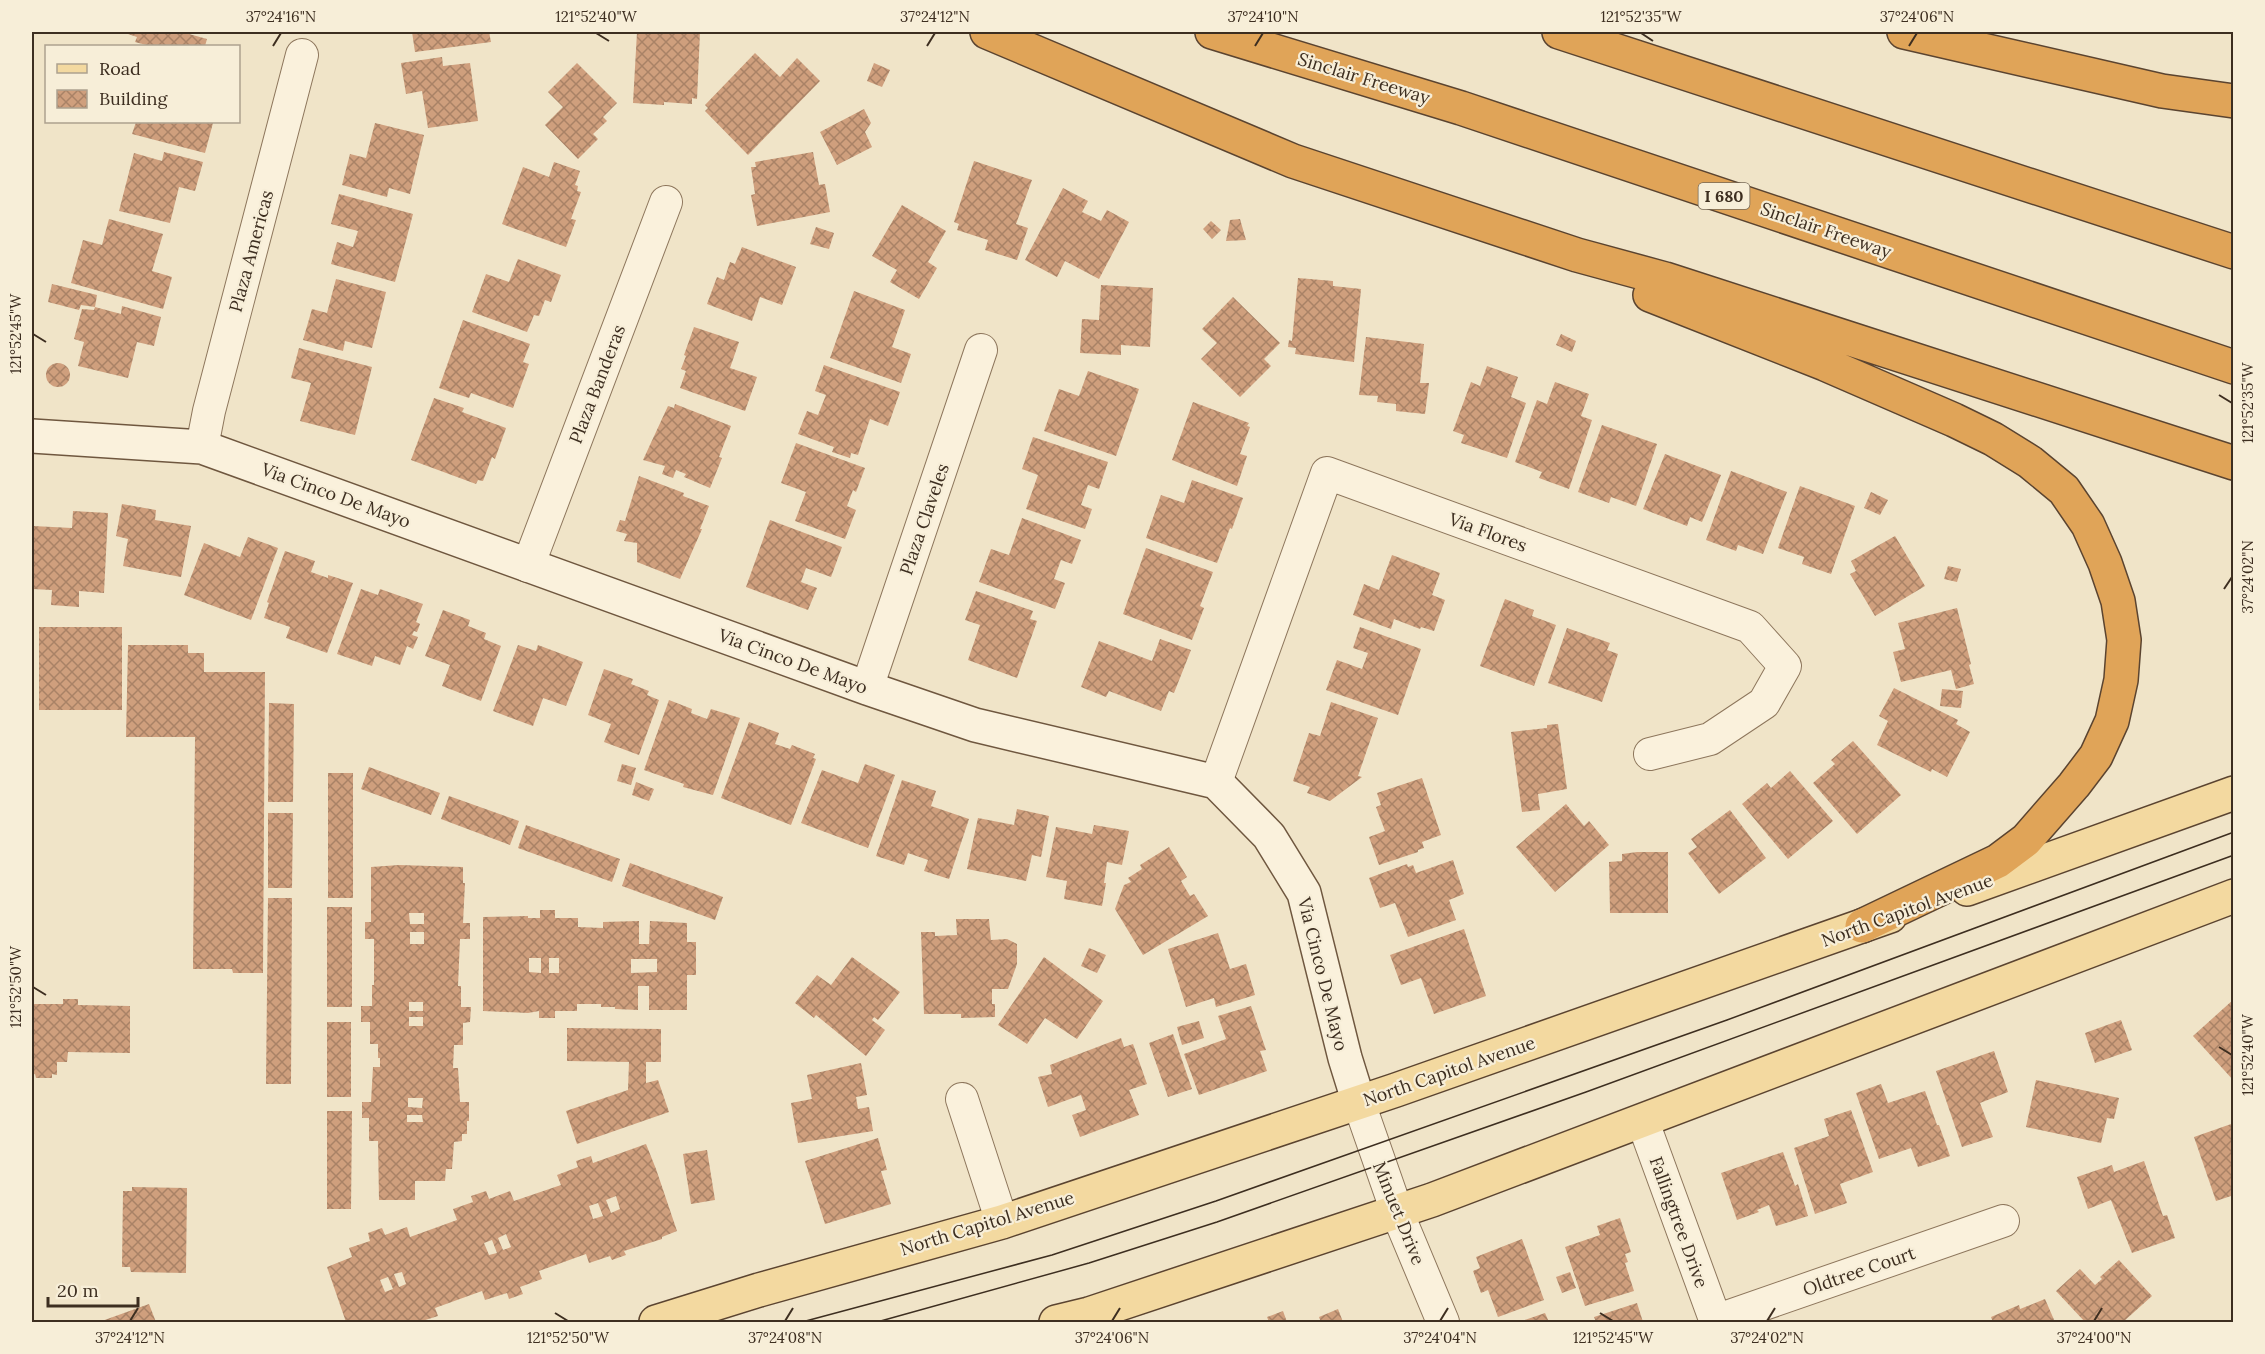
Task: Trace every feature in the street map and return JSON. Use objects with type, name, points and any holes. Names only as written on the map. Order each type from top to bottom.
[{"type":"highway","points":[[987,32],[1293,161],[1577,255],[1665,279],[2234,463]]},
{"type":"highway","name":"Sinclair Freeway","points":[[1212,32],[1461,108],[2234,367]]},
{"type":"highway","points":[[1559,32],[2234,252]]},
{"type":"highway","points":[[1904,32],[2162,91],[2234,101]]},
{"type":"highway","points":[[1577,255],[1653,297],[1825,364],[1993,439],[2030,462],[2064,490],[2088,525],[2105,562],[2118,601],[2124,640],[2121,680],[2112,721],[2096,756],[2042,823],[2026,840],[1998,861],[1862,926]]},
{"type":"main road","name":"North Capitol Avenue","points":[[656,1323],[769,1287],[1002,1222],[1359,1103],[2234,793]]},
{"type":"main road","points":[[1056,1323],[1397,1212],[1642,1122],[2082,952],[2234,896]]},
{"type":"street","name":"Plaza Americas","points":[[202,447],[209,411],[303,55]]},
{"type":"street","name":"Plaza Banderas","points":[[528,566],[666,202]]},
{"type":"street","name":"Plaza Claveles","points":[[867,688],[981,350]]},
{"type":"street","name":"Via Cinco De Mayo","points":[[32,436],[202,447],[975,725],[1216,782],[1269,836],[1304,893],[1345,1058],[1359,1103]]},
{"type":"street","name":"Via Flores","points":[[1216,782],[1327,473],[1750,627],[1785,666],[1764,704],[1710,739],[1650,754]]},
{"type":"street","points":[[962,1099],[1002,1222]]},
{"type":"street","name":"Minuet Drive","points":[[1359,1103],[1397,1212],[1443,1323]]},
{"type":"street","name":"Fallingtree Drive","points":[[1642,1122],[1715,1322]]},
{"type":"street","name":"Oldtree Court","points":[[1715,1322],[2003,1221]]},
{"type":"building","points":[[129,32],[190,32],[189,34],[207,39],[205,45],[146,45],[135,42],[137,37],[128,34]]},
{"type":"building","points":[[412,32],[489,32],[491,42],[415,52]]},
{"type":"building","points":[[637,32],[700,32],[697,99],[692,98],[692,104],[633,103]]},
{"type":"building","points":[[755,53],[780,77],[797,58],[820,81],[748,155],[705,111],[708,108],[705,105]]},
{"type":"building","points":[[442,57],[443,66],[470,63],[478,121],[428,128],[422,91],[406,94],[401,63]]},
{"type":"building","points":[[577,63],[617,103],[603,117],[607,121],[593,134],[598,139],[578,159],[545,125],[563,107],[548,92]]},
{"type":"building","points":[[874,63],[890,70],[882,87],[867,81]]},
{"type":"building","points":[[864,109],[871,123],[865,132],[872,147],[837,165],[820,132]]},
{"type":"building","points":[[136,123],[213,123],[205,153],[132,134]]},
{"type":"building","points":[[375,123],[424,135],[410,194],[389,188],[387,197],[342,185],[350,154],[366,158]]},
{"type":"building","points":[[164,152],[203,162],[195,191],[179,187],[170,223],[119,211],[134,153],[162,161]]},
{"type":"building","points":[[813,152],[819,185],[825,184],[830,212],[757,226],[751,195],[755,194],[751,167],[756,167],[755,162]]},
{"type":"building","points":[[974,161],[1032,180],[1016,224],[1028,228],[1017,260],[985,250],[988,240],[957,230],[959,224],[954,222]]},
{"type":"building","points":[[554,162],[580,171],[575,185],[578,186],[577,191],[581,192],[571,219],[576,220],[566,247],[502,224],[523,167],[549,177]]},
{"type":"building","points":[[1063,188],[1088,201],[1082,212],[1101,221],[1107,210],[1129,222],[1099,279],[1065,261],[1057,277],[1025,260]]},
{"type":"building","points":[[339,194],[413,214],[395,282],[331,264],[337,242],[353,247],[358,231],[331,224]]},
{"type":"building","points":[[902,205],[946,231],[928,262],[937,268],[919,299],[890,282],[897,270],[872,256]]},
{"type":"building","points":[[109,219],[163,234],[152,271],[172,277],[163,309],[71,283],[83,240],[102,245]]},
{"type":"building","points":[[1240,219],[1246,240],[1226,241],[1230,220]]},
{"type":"building","points":[[1211,221],[1221,230],[1212,239],[1203,229]]},
{"type":"building","points":[[816,227],[834,233],[829,249],[810,244]]},
{"type":"building","points":[[742,247],[796,267],[782,305],[760,297],[752,321],[707,304],[717,277],[724,280],[730,262],[735,264]]},
{"type":"building","points":[[518,259],[561,275],[551,302],[545,300],[539,316],[534,315],[527,332],[472,312],[486,274],[509,282]]},
{"type":"building","points":[[1298,278],[1333,281],[1333,286],[1361,289],[1354,362],[1295,354],[1296,348],[1288,347],[1289,340],[1292,341]]},
{"type":"building","points":[[336,279],[386,292],[372,348],[345,341],[343,351],[303,340],[312,309],[327,313]]},
{"type":"building","points":[[52,284],[97,295],[95,307],[81,305],[79,310],[48,302]]},
{"type":"building","points":[[1101,285],[1153,288],[1150,347],[1121,345],[1121,355],[1080,353],[1082,319],[1099,320]]},
{"type":"building","points":[[854,291],[905,310],[892,347],[911,354],[901,383],[830,358]]},
{"type":"building","points":[[1233,297],[1280,343],[1264,359],[1271,366],[1240,397],[1201,359],[1217,343],[1202,329]]},
{"type":"building","points":[[122,306],[161,317],[154,346],[137,342],[128,378],[78,366],[84,342],[74,339],[82,309],[94,310],[95,307],[121,314]]},
{"type":"building","points":[[463,320],[530,344],[523,362],[529,364],[513,408],[471,393],[469,398],[439,388]]},
{"type":"building","points":[[694,327],[739,342],[730,368],[757,377],[745,411],[680,388],[686,371],[681,369],[686,356],[684,355]]},
{"type":"building","points":[[1561,334],[1576,341],[1572,352],[1556,345]]},
{"type":"building","points":[[1366,337],[1424,344],[1420,383],[1429,383],[1425,414],[1396,411],[1396,404],[1377,402],[1378,396],[1359,395]]},
{"type":"building","points":[[299,348],[372,367],[355,435],[300,421],[311,383],[291,378]]},
{"type":"building","points":[[58,363],[63,364],[69,370],[69,380],[63,386],[58,387],[53,386],[47,380],[46,375],[47,370],[53,364]]},
{"type":"building","points":[[824,365],[900,392],[888,426],[870,419],[858,455],[851,453],[850,458],[832,452],[834,447],[798,434],[807,411],[818,415],[826,395],[815,391]]},
{"type":"building","points":[[1487,366],[1518,377],[1511,397],[1526,403],[1507,458],[1461,443],[1464,435],[1453,431],[1471,382],[1480,386]]},
{"type":"building","points":[[1088,371],[1139,389],[1116,456],[1044,431],[1059,389],[1079,396]]},
{"type":"building","points":[[1555,382],[1589,394],[1581,416],[1592,420],[1569,489],[1539,478],[1542,472],[1515,462],[1537,400],[1547,404]]},
{"type":"building","points":[[434,398],[464,408],[462,412],[506,428],[495,459],[492,457],[483,481],[478,480],[476,484],[411,460]]},
{"type":"building","points":[[1193,402],[1249,423],[1247,426],[1250,427],[1240,454],[1247,456],[1237,486],[1172,460]]},
{"type":"building","points":[[675,404],[731,426],[710,488],[684,477],[686,474],[676,470],[673,478],[662,474],[665,466],[643,460],[668,406],[674,408]]},
{"type":"building","points":[[1602,425],[1657,444],[1636,506],[1611,497],[1609,503],[1578,492]]},
{"type":"building","points":[[1033,437],[1108,462],[1099,489],[1088,485],[1081,505],[1092,509],[1085,529],[1026,509],[1038,475],[1022,469]]},
{"type":"building","points":[[796,443],[865,468],[856,492],[853,490],[847,506],[856,510],[845,539],[795,521],[806,492],[781,483]]},
{"type":"building","points":[[1665,454],[1721,475],[1702,522],[1690,517],[1687,526],[1643,509]]},
{"type":"building","points":[[1731,471],[1787,492],[1763,554],[1738,545],[1736,551],[1706,540]]},
{"type":"building","points":[[639,476],[684,493],[683,496],[709,506],[700,529],[702,529],[680,579],[637,562],[637,543],[624,541],[627,534],[616,531],[620,520],[625,521]]},
{"type":"building","points":[[1192,480],[1243,498],[1217,563],[1146,538],[1161,495],[1184,503]]},
{"type":"building","points":[[1800,486],[1855,506],[1831,574],[1802,564],[1804,557],[1778,548]]},
{"type":"building","points":[[1871,492],[1888,500],[1880,515],[1864,508]]},
{"type":"building","points":[[122,504],[156,510],[155,520],[191,526],[181,577],[123,566],[128,539],[116,536]]},
{"type":"building","points":[[73,511],[108,513],[104,593],[79,591],[79,607],[51,605],[52,590],[32,589],[33,526],[72,528]]},
{"type":"building","points":[[1022,518],[1081,540],[1072,564],[1061,560],[1054,579],[1065,583],[1055,609],[979,582],[991,549],[1009,555]]},
{"type":"building","points":[[770,520],[842,547],[831,577],[806,568],[801,582],[817,588],[808,610],[746,587]]},
{"type":"building","points":[[1895,536],[1925,586],[1875,616],[1850,574],[1856,571],[1851,561]]},
{"type":"building","points":[[248,537],[278,548],[251,620],[184,595],[204,543],[240,557]]},
{"type":"building","points":[[1146,548],[1213,572],[1200,606],[1204,608],[1192,640],[1123,614]]},
{"type":"building","points":[[285,551],[315,561],[311,572],[353,583],[327,653],[286,638],[290,627],[264,618],[269,603],[267,602]]},
{"type":"building","points":[[1392,555],[1440,573],[1432,595],[1445,600],[1434,631],[1421,627],[1420,629],[1394,619],[1391,629],[1353,615],[1364,584],[1379,590]]},
{"type":"building","points":[[1948,566],[1961,569],[1957,582],[1944,579]]},
{"type":"building","points":[[361,589],[378,595],[380,589],[423,604],[416,622],[420,624],[417,632],[414,631],[412,635],[418,637],[413,649],[407,646],[400,665],[375,656],[372,666],[337,654]]},
{"type":"building","points":[[976,591],[1033,611],[1030,619],[1037,621],[1017,678],[968,660],[980,625],[965,620]]},
{"type":"building","points":[[1505,599],[1534,610],[1532,616],[1556,625],[1534,686],[1480,666]]},
{"type":"building","points":[[1957,608],[1974,684],[1956,689],[1951,670],[1901,682],[1893,652],[1905,649],[1898,623]]},
{"type":"building","points":[[443,610],[470,620],[468,626],[486,633],[484,639],[501,646],[481,701],[442,686],[450,665],[425,656]]},
{"type":"building","points":[[39,627],[122,627],[122,710],[39,710]]},
{"type":"building","points":[[1360,627],[1421,649],[1398,715],[1326,690],[1337,660],[1362,669],[1368,653],[1353,648]]},
{"type":"building","points":[[1567,628],[1610,643],[1607,650],[1618,654],[1602,702],[1548,683]]},
{"type":"building","points":[[1160,639],[1191,650],[1174,693],[1169,691],[1161,711],[1109,691],[1106,697],[1081,687],[1099,641],[1152,661]]},
{"type":"building","points":[[128,645],[188,645],[188,653],[204,653],[204,672],[265,672],[263,973],[233,973],[232,969],[193,969],[195,737],[126,737]]},
{"type":"building","points":[[518,645],[536,651],[538,645],[583,662],[566,706],[543,698],[533,726],[493,711]]},
{"type":"building","points":[[604,669],[633,679],[631,684],[649,691],[647,695],[659,700],[639,755],[604,742],[611,724],[588,715]]},
{"type":"building","points":[[1894,688],[1958,720],[1956,724],[1970,732],[1947,777],[1932,769],[1931,772],[1877,745],[1888,721],[1879,716]]},
{"type":"building","points":[[1942,689],[1963,691],[1961,708],[1940,706]]},
{"type":"building","points":[[669,700],[692,709],[691,713],[707,719],[711,709],[740,718],[713,795],[683,787],[684,784],[644,770]]},
{"type":"building","points":[[1331,702],[1378,718],[1358,776],[1362,777],[1330,801],[1307,793],[1310,787],[1293,781],[1309,733],[1320,736]]},
{"type":"building","points":[[269,703],[294,704],[293,802],[268,802]]},
{"type":"building","points":[[749,722],[779,733],[775,744],[790,749],[792,745],[815,754],[813,758],[816,759],[791,825],[721,798]]},
{"type":"building","points":[[1558,724],[1567,789],[1538,794],[1540,810],[1522,812],[1511,732],[1547,728],[1547,725]]},
{"type":"building","points":[[1853,741],[1901,795],[1857,834],[1813,783],[1835,764],[1831,760]]},
{"type":"building","points":[[622,764],[636,768],[631,785],[617,781]]},
{"type":"building","points":[[865,764],[895,775],[868,848],[801,823],[822,770],[858,783]]},
{"type":"building","points":[[369,767],[440,793],[431,815],[361,789]]},
{"type":"building","points":[[1790,771],[1833,821],[1788,859],[1742,804],[1767,783],[1771,788]]},
{"type":"building","points":[[328,773],[353,773],[353,898],[328,898]]},
{"type":"building","points":[[1422,778],[1441,835],[1422,842],[1424,848],[1418,852],[1379,865],[1369,837],[1385,831],[1376,807],[1381,805],[1377,793]]},
{"type":"building","points":[[902,780],[936,791],[931,806],[969,819],[949,879],[924,871],[928,860],[908,853],[904,865],[876,856]]},
{"type":"building","points":[[636,782],[654,789],[649,801],[632,795]]},
{"type":"building","points":[[449,796],[519,821],[510,845],[441,819]]},
{"type":"building","points":[[1566,804],[1584,826],[1589,821],[1609,845],[1555,892],[1516,847]]},
{"type":"building","points":[[1017,809],[1049,816],[1041,857],[1032,855],[1026,881],[967,869],[978,818],[1014,825]]},
{"type":"building","points":[[1730,810],[1766,858],[1719,894],[1688,853],[1697,847],[1691,839]]},
{"type":"building","points":[[268,813],[293,813],[292,888],[268,888]]},
{"type":"building","points":[[526,825],[620,859],[612,882],[518,848]]},
{"type":"building","points":[[1094,825],[1129,831],[1122,865],[1107,862],[1102,906],[1064,899],[1067,881],[1046,877],[1056,827],[1092,834]]},
{"type":"building","points":[[1169,847],[1187,877],[1181,881],[1190,896],[1194,894],[1208,916],[1143,955],[1115,909],[1124,885],[1131,882],[1128,878],[1142,869],[1140,865]]},
{"type":"building","points":[[1668,852],[1668,913],[1610,913],[1609,862],[1622,861],[1622,854]]},
{"type":"building","points":[[1453,860],[1464,894],[1449,900],[1456,920],[1408,937],[1395,903],[1380,908],[1369,878],[1407,864],[1408,867],[1413,865],[1416,873]]},
{"type":"building","points":[[630,863],[723,897],[715,920],[622,886]]},
{"type":"building","points":[[399,865],[463,867],[463,883],[465,883],[463,923],[470,923],[470,939],[460,939],[458,986],[461,986],[461,1007],[471,1007],[470,1022],[463,1023],[463,1045],[454,1045],[453,1068],[458,1068],[460,1102],[469,1102],[469,1121],[467,1121],[467,1134],[462,1134],[462,1141],[454,1142],[452,1169],[446,1169],[445,1181],[415,1181],[415,1200],[379,1200],[378,1141],[369,1141],[369,1118],[362,1118],[362,1102],[371,1102],[373,1067],[380,1067],[378,1044],[370,1044],[370,1022],[361,1022],[361,1006],[372,1006],[372,985],[374,985],[374,939],[365,939],[365,922],[371,922],[371,867]],"holes":[[[409,913],[424,913],[424,924],[410,924]],[[410,932],[424,932],[424,944],[410,944]],[[409,1002],[423,1002],[423,1011],[409,1011]],[[409,1017],[423,1017],[423,1026],[409,1026]],[[408,1098],[423,1098],[422,1108],[408,1107]],[[407,1115],[422,1115],[423,1122],[407,1122]]]},
{"type":"building","points":[[268,898],[292,898],[291,1084],[266,1084]]},
{"type":"building","points":[[327,907],[352,907],[352,1007],[327,1007]]},
{"type":"building","points":[[540,910],[555,910],[555,918],[578,918],[578,927],[603,928],[603,922],[639,921],[639,944],[649,944],[650,921],[687,923],[687,942],[696,942],[696,975],[687,975],[687,1010],[649,1010],[649,986],[638,986],[638,1010],[601,1007],[601,1004],[577,1004],[577,1011],[555,1011],[555,1018],[539,1018],[539,1011],[528,1013],[483,1011],[483,917],[540,918]],"holes":[[[529,958],[541,958],[541,973],[529,972]],[[549,958],[559,958],[559,973],[549,973]],[[631,959],[657,959],[657,972],[631,973]]]},
{"type":"building","points":[[956,919],[989,919],[991,940],[1007,939],[1017,944],[1017,964],[1008,989],[992,989],[995,1017],[961,1018],[961,1014],[924,1014],[921,932],[935,932],[935,936],[957,935]]},
{"type":"building","points":[[1464,929],[1486,996],[1434,1014],[1421,978],[1401,985],[1390,955]]},
{"type":"building","points":[[1218,933],[1230,969],[1246,964],[1255,995],[1216,1007],[1214,998],[1186,1007],[1168,949]]},
{"type":"building","points":[[1089,948],[1106,955],[1097,973],[1081,966]]},
{"type":"building","points":[[852,957],[900,992],[878,1020],[874,1017],[872,1020],[885,1030],[866,1056],[816,1015],[814,1018],[795,1003],[817,975],[831,985]]},
{"type":"building","points":[[1044,957],[1103,1001],[1077,1039],[1045,1018],[1027,1044],[998,1025]]},
{"type":"building","points":[[63,999],[78,999],[78,1005],[130,1006],[130,1053],[68,1052],[67,1062],[57,1062],[57,1075],[52,1074],[52,1078],[36,1078],[35,1074],[32,1075],[32,1004],[63,1004]]},
{"type":"building","points":[[2234,999],[2234,1081],[2193,1036]]},
{"type":"building","points":[[1251,1006],[1266,1050],[1260,1051],[1267,1071],[1199,1095],[1184,1054],[1226,1039],[1218,1016]]},
{"type":"building","points":[[2121,1020],[2132,1050],[2095,1063],[2085,1033]]},
{"type":"building","points":[[1199,1021],[1204,1038],[1182,1045],[1177,1027]]},
{"type":"building","points":[[327,1022],[351,1022],[351,1097],[327,1097]]},
{"type":"building","points":[[567,1028],[661,1029],[661,1062],[646,1062],[646,1083],[658,1080],[669,1112],[577,1144],[566,1111],[628,1090],[629,1062],[567,1061]]},
{"type":"building","points":[[1173,1034],[1192,1089],[1168,1097],[1149,1043]]},
{"type":"building","points":[[1121,1038],[1124,1047],[1133,1044],[1147,1084],[1129,1090],[1139,1115],[1080,1137],[1072,1115],[1086,1110],[1081,1095],[1048,1107],[1038,1077],[1052,1074],[1050,1065]]},
{"type":"building","points":[[1994,1051],[2008,1092],[1980,1103],[1993,1137],[1962,1147],[1936,1071]]},
{"type":"building","points":[[861,1063],[867,1095],[856,1097],[858,1109],[869,1107],[873,1131],[798,1143],[791,1103],[812,1099],[807,1075]]},
{"type":"building","points":[[2036,1080],[2119,1098],[2114,1119],[2107,1118],[2101,1143],[2026,1127]]},
{"type":"building","points":[[1881,1084],[1888,1103],[1925,1091],[1950,1156],[1918,1167],[1911,1148],[1879,1159],[1856,1093]]},
{"type":"building","points":[[1851,1110],[1873,1172],[1840,1184],[1847,1203],[1815,1214],[1794,1148],[1829,1136],[1824,1119]]},
{"type":"building","points":[[327,1111],[352,1111],[351,1209],[327,1209]]},
{"type":"building","points":[[2234,1123],[2234,1195],[2216,1201],[2194,1137]]},
{"type":"building","points":[[878,1138],[887,1170],[881,1171],[891,1204],[825,1224],[805,1161]]},
{"type":"building","points":[[646,1144],[677,1231],[662,1239],[624,1251],[626,1255],[612,1260],[610,1256],[589,1263],[586,1254],[539,1271],[542,1279],[520,1287],[523,1294],[509,1299],[507,1293],[485,1300],[482,1291],[435,1308],[438,1316],[419,1322],[346,1322],[327,1267],[352,1257],[349,1248],[370,1241],[368,1233],[382,1228],[385,1235],[407,1227],[410,1237],[457,1220],[453,1209],[473,1202],[471,1196],[486,1191],[489,1199],[510,1191],[514,1201],[561,1185],[557,1175],[578,1167],[576,1161],[591,1156],[593,1163]],"holes":[[[616,1196],[620,1209],[611,1213],[606,1200]],[[598,1203],[603,1216],[593,1219],[589,1206]],[[506,1234],[511,1247],[503,1250],[498,1238]],[[492,1240],[497,1253],[489,1255],[484,1243]],[[402,1272],[406,1284],[399,1287],[394,1274]],[[388,1277],[393,1289],[385,1292],[380,1280]]]},
{"type":"building","points":[[707,1150],[715,1200],[691,1204],[683,1154]]},
{"type":"building","points":[[1783,1152],[1795,1186],[1798,1184],[1808,1216],[1776,1226],[1769,1205],[1757,1210],[1759,1212],[1737,1220],[1721,1173]]},
{"type":"building","points":[[2144,1161],[2163,1216],[2167,1215],[2175,1238],[2132,1253],[2111,1200],[2088,1209],[2077,1177],[2112,1165],[2114,1172]]},
{"type":"building","points":[[132,1187],[187,1188],[186,1273],[131,1272],[130,1267],[122,1267],[123,1191],[132,1191]]},
{"type":"building","points":[[1620,1218],[1631,1252],[1625,1254],[1628,1262],[1625,1263],[1634,1291],[1585,1306],[1565,1247],[1600,1235],[1597,1226]]},
{"type":"building","points":[[1522,1239],[1544,1300],[1498,1317],[1488,1290],[1481,1293],[1473,1271],[1480,1268],[1476,1257]]},
{"type":"building","points":[[2119,1260],[2152,1296],[2123,1322],[2085,1322],[2056,1291],[2080,1269],[2095,1285],[2102,1279],[2100,1277]]},
{"type":"building","points":[[1570,1272],[1576,1288],[1562,1293],[1556,1277]]},
{"type":"building","points":[[2045,1299],[2055,1322],[1993,1322],[1991,1317],[2019,1305],[2020,1309]]},
{"type":"building","points":[[1637,1303],[1643,1322],[1596,1322],[1594,1317]]},
{"type":"building","points":[[149,1304],[156,1322],[99,1322]]},
{"type":"building","points":[[1338,1309],[1343,1322],[1321,1322],[1319,1317]]},
{"type":"building","points":[[1283,1311],[1287,1322],[1269,1322],[1267,1317]]},
{"type":"building","points":[[1545,1313],[1549,1322],[1519,1322]]},
{"type":"tram line","points":[[802,1322],[1052,1255],[1216,1201],[1727,1020],[2234,832]]},
{"type":"tram line","points":[[877,1322],[1089,1263],[1217,1222],[1586,1092],[2234,855]]}]
